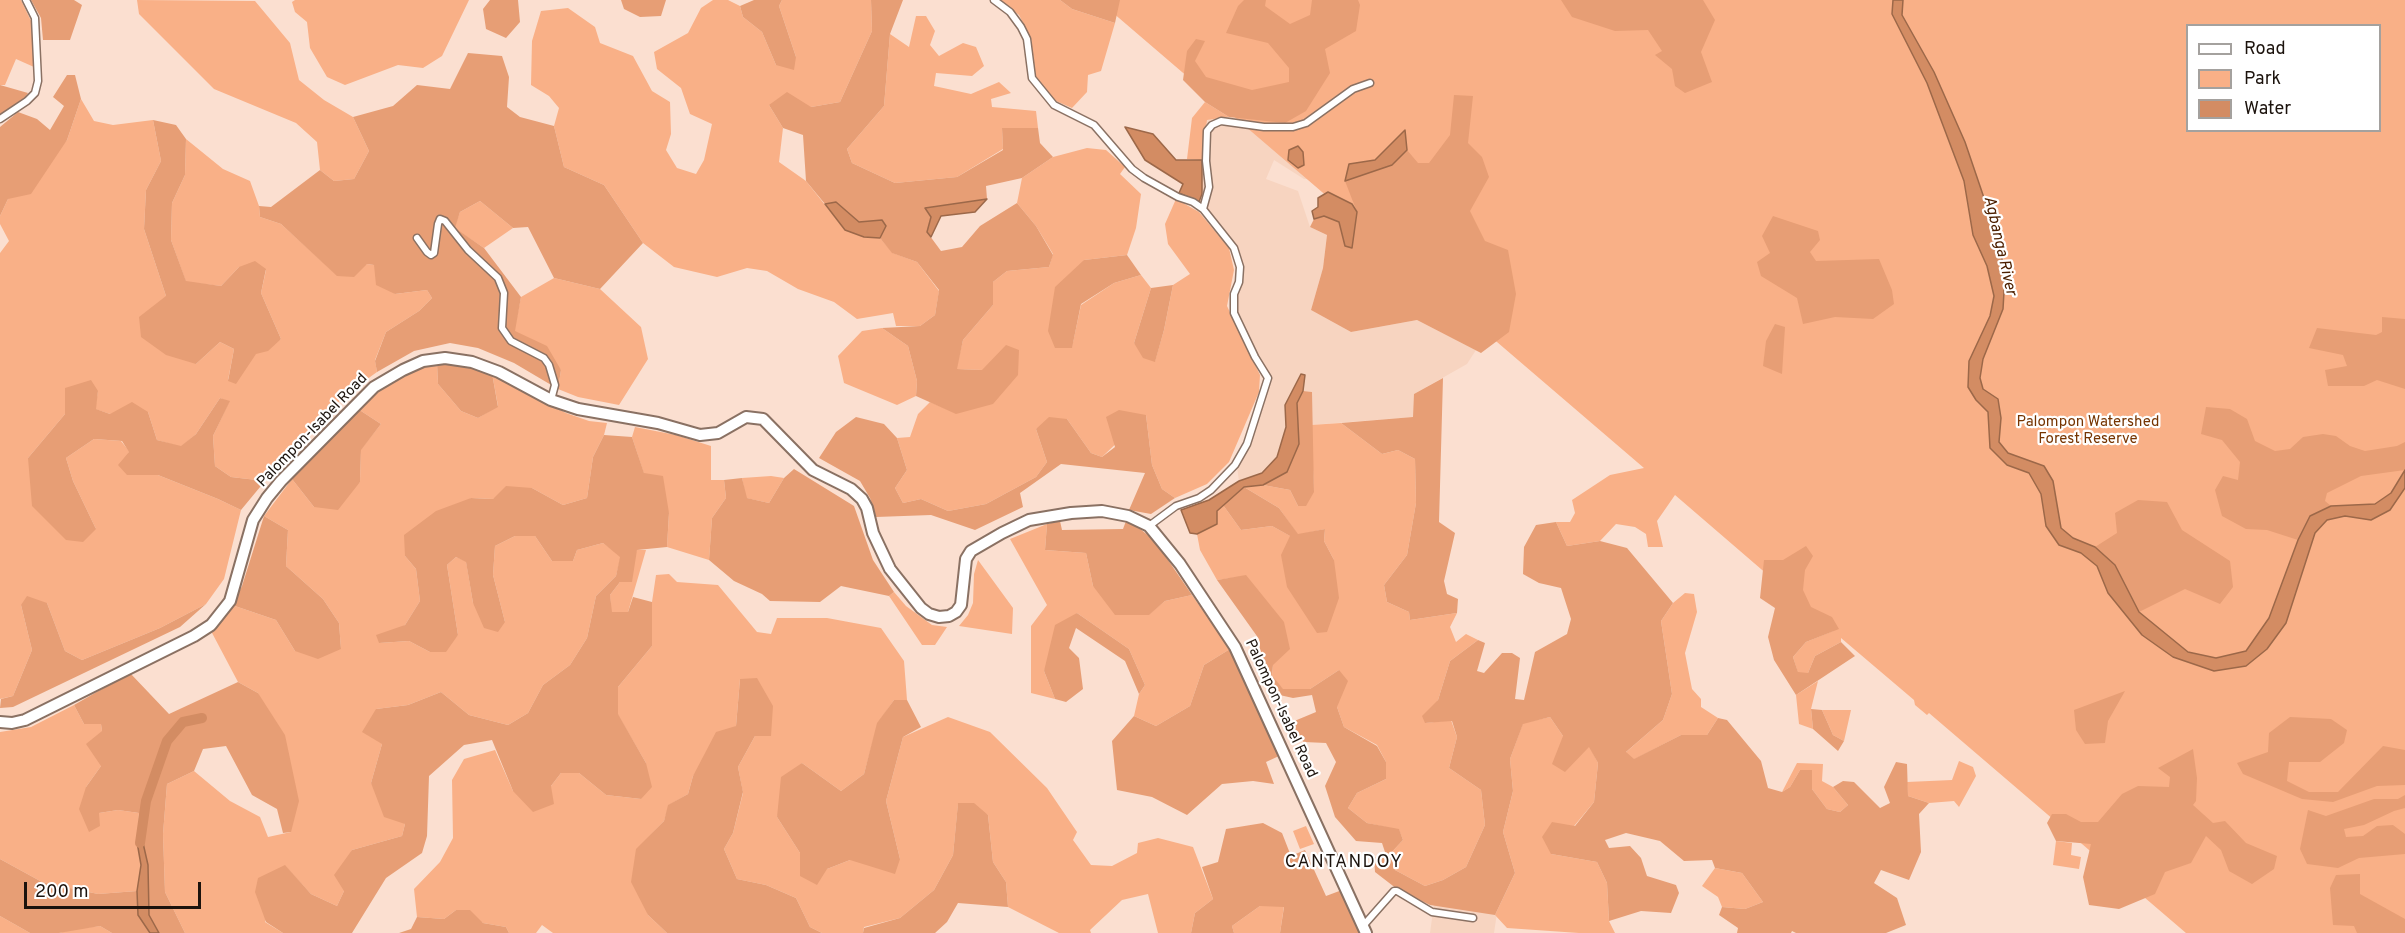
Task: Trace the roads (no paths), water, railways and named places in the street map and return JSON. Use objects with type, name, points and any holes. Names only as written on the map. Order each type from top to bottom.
[{"type":"highway","name":"Palompon-Isabel Road","points":[[0,722],[12,723],[25,720],[194,636],[211,624],[230,601],[253,520],[281,482],[374,387],[403,370],[423,362],[446,358],[472,362],[499,372],[551,400],[598,414],[658,423],[700,435],[718,433],[746,417],[763,418],[813,470],[851,489],[862,498],[873,533],[890,569],[921,608],[939,617],[949,616],[956,612],[961,604],[966,559],[971,551],[1029,520],[1071,513],[1102,511],[1128,516],[1149,526],[1180,564],[1235,647],[1364,930]]},
{"type":"street","points":[[0,119],[35,93],[38,81],[35,18],[26,0]]},
{"type":"street","points":[[994,0],[1010,12],[1021,27],[1027,39],[1032,78],[1054,105],[1094,125],[1132,169],[1144,178],[1203,209],[1234,248],[1240,267],[1239,282],[1234,294],[1234,313],[1268,378],[1247,444],[1235,465],[1211,490],[1199,498],[1176,506],[1149,526]]},
{"type":"street","points":[[1203,209],[1209,187],[1206,131],[1212,124],[1221,121],[1264,127],[1293,127],[1306,123],[1353,89],[1370,83]]},
{"type":"street","points":[[417,238],[431,255],[434,253],[440,219],[445,221],[468,250],[498,278],[504,293],[502,328],[511,340],[544,358],[549,365],[555,385],[551,400]]},
{"type":"street","points":[[1364,930],[1394,891],[1432,912],[1473,918]]},
{"type":"water","name":"Agbanga River","points":[[1893,0],[1903,0],[1902,15],[1934,72],[1965,142],[1998,239],[2005,274],[2003,309],[1983,359],[1980,378],[1983,389],[1998,399],[2001,418],[1999,442],[2008,453],[2044,466],[2053,481],[2061,528],[2073,538],[2095,547],[2115,565],[2139,612],[2188,652],[2216,658],[2246,651],[2269,618],[2298,540],[2310,516],[2331,506],[2375,504],[2391,493],[2405,470],[2405,488],[2390,510],[2371,520],[2345,516],[2327,520],[2315,533],[2286,623],[2267,649],[2246,666],[2214,671],[2173,657],[2142,635],[2108,593],[2097,566],[2081,553],[2059,545],[2046,526],[2041,494],[2029,473],[2007,465],[1990,448],[1988,412],[1976,400],[1968,387],[1969,361],[1990,316],[1994,296],[1987,266],[1973,235],[1964,181],[1927,83],[1892,14]]},
{"type":"water","points":[[1125,127],[1153,134],[1176,160],[1202,160],[1202,194],[1199,202],[1179,193],[1183,184],[1145,160]]},
{"type":"water","points":[[1405,130],[1407,150],[1392,165],[1345,181],[1349,164],[1375,160]]},
{"type":"water","points":[[1298,146],[1303,152],[1304,165],[1298,168],[1288,160],[1289,150]]},
{"type":"water","points":[[1328,192],[1352,204],[1357,212],[1352,248],[1345,246],[1339,222],[1324,216],[1314,219],[1312,211],[1318,207],[1318,198]]},
{"type":"water","points":[[987,199],[975,212],[941,216],[931,237],[927,232],[931,217],[925,208]]},
{"type":"water","points":[[836,202],[859,222],[882,220],[886,226],[880,238],[864,237],[845,230],[825,204]]},
{"type":"water","points":[[1301,374],[1305,375],[1303,391],[1297,403],[1299,444],[1287,472],[1263,485],[1244,487],[1217,511],[1217,524],[1197,534],[1190,533],[1181,510],[1209,500],[1239,481],[1262,473],[1277,457],[1286,427],[1285,405]]},
{"type":"water","points":[[137,842],[143,843],[148,865],[149,915],[159,933],[150,933],[138,915],[137,891],[141,865]]},
{"type":"waterway","points":[[140,843],[146,801],[167,741],[183,722],[202,718]]},
{"type":"district","name":"CANTANDOY","points":[[1344,863]]},
{"type":"park label","name":"Palompon Watershed Forest Reserve","points":[[2088,432]]}]
